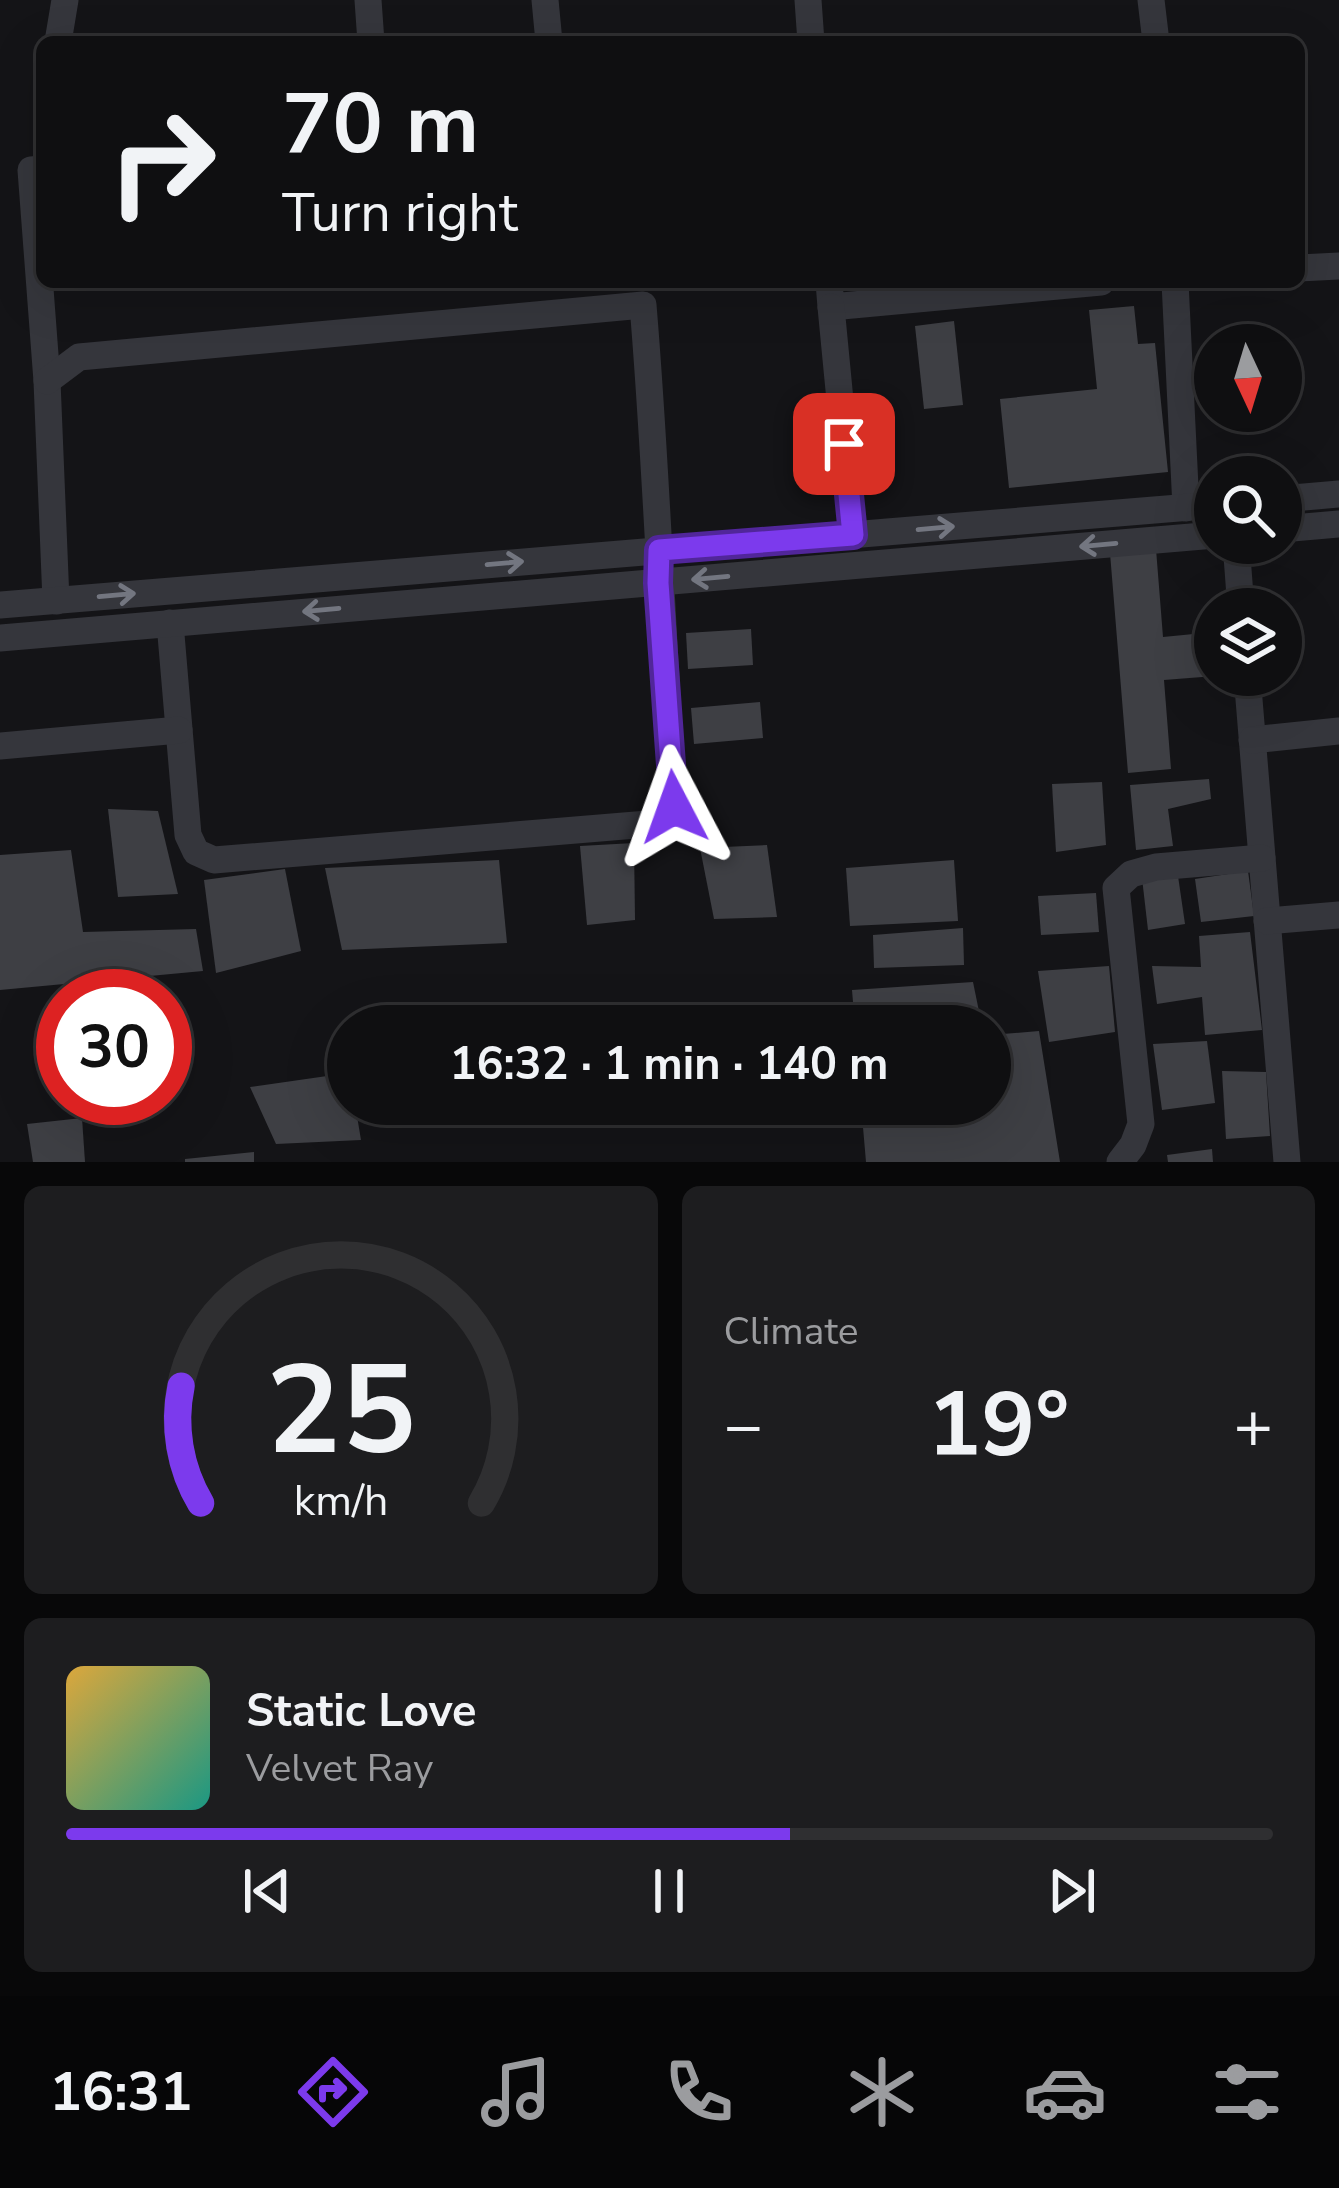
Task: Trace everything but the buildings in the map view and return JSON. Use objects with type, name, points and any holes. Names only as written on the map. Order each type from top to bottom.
[{"type":"street","points":[[59,36],[65,0]]},
{"type":"street","points":[[368,0],[371,36]]},
{"type":"street","points":[[545,0],[548,36]]},
{"type":"street","points":[[808,0],[811,36]]},
{"type":"street","points":[[1151,0],[1155,36]]},
{"type":"street","points":[[36,170],[31,170],[36,236]]},
{"type":"street","points":[[1305,268],[1339,266]]},
{"type":"street","points":[[40,288],[56,601]]},
{"type":"street","points":[[853,535],[830,294],[966,288]]},
{"type":"street","points":[[1175,288],[1186,508]]},
{"type":"street","points":[[47,381],[79,356],[643,305],[674,807],[664,817],[648,824],[214,860],[196,852],[188,836],[170,623]]},
{"type":"street","points":[[1302,497],[1339,494]]},
{"type":"street","points":[[0,605],[1194,507]]},
{"type":"street","points":[[1302,527],[1339,524]]},
{"type":"street","points":[[0,638],[1194,537]]},
{"type":"street","points":[[1249,696],[1287,1162]]},
{"type":"street","points":[[0,746],[179,730]]},
{"type":"street","points":[[1252,740],[1339,731]]},
{"type":"street","points":[[1120,1162],[1141,1124],[1116,888],[1130,874],[1156,867],[1262,858]]},
{"type":"street","points":[[1267,921],[1339,915]]},
{"type":"route","points":[[674,807],[659,550],[853,535],[844,444]]}]
